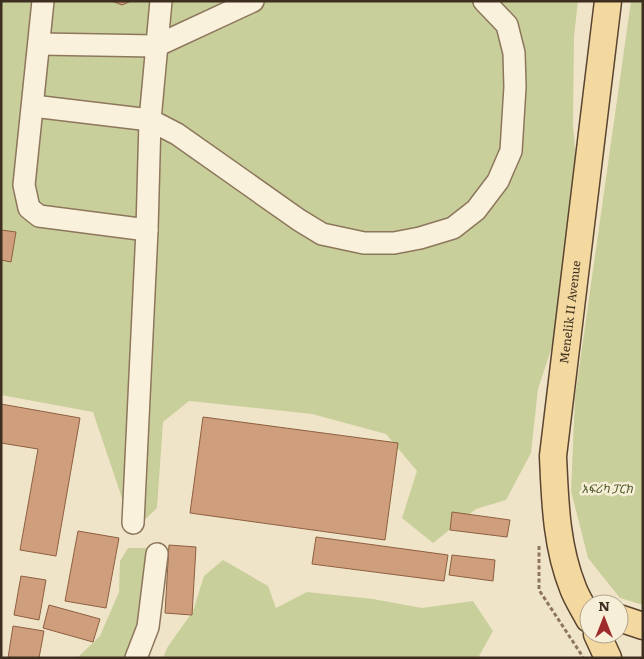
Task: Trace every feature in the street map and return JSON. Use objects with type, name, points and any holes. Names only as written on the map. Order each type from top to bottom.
[{"type":"main road","name":"Menelik II Avenue","points":[[579,600],[573,588],[560,547],[553,456],[608,1]]},
{"type":"main road","points":[[573,588],[582,594]]},
{"type":"main road","points":[[629,621],[643,626]]},
{"type":"main road","points":[[602,644],[608,658]]},
{"type":"lane","points":[[44,1],[24,185],[29,208],[39,216],[147,230]]},
{"type":"lane","points":[[133,523],[147,230],[150,120],[161,1]]},
{"type":"lane","points":[[40,44],[156,46],[253,1]]},
{"type":"lane","points":[[33,106],[150,120],[178,134],[299,220],[322,234],[364,243],[394,243],[420,238],[453,228],[476,210],[498,181],[511,151],[515,87],[514,53],[507,25],[484,1]]},
{"type":"lane","points":[[136,658],[148,627],[157,554]]},
{"type":"green space","points":[[1,1],[578,1],[574,37],[573,125],[576,161],[559,325],[538,389],[531,453],[506,500],[476,509],[433,543],[402,518],[417,471],[386,434],[312,414],[189,401],[163,422],[157,508],[133,531],[93,412],[1,395]]},
{"type":"green space","name":"አፍሪካ ፓርክ","points":[[631,1],[643,1],[643,605],[629,601],[629,594],[617,594],[588,558],[571,491],[575,397]]},
{"type":"green space","points":[[128,548],[149,548],[146,606],[128,658],[77,658],[100,636],[119,592],[120,561]]},
{"type":"green space","points":[[223,560],[268,586],[276,608],[307,592],[373,599],[422,608],[473,601],[493,631],[478,658],[163,658],[167,648],[193,611],[204,576]]},
{"type":"building","points":[[112,1],[131,1],[122,5]]},
{"type":"building","points":[[1,230],[16,232],[11,262],[1,260]]},
{"type":"building","points":[[1,404],[80,418],[56,556],[20,550],[38,449],[1,443]]},
{"type":"building","points":[[203,417],[398,443],[385,540],[190,513]]},
{"type":"building","points":[[452,512],[510,520],[507,537],[450,530]]},
{"type":"building","points":[[78,531],[119,538],[106,608],[65,601]]},
{"type":"building","points":[[316,537],[448,555],[444,581],[312,564]]},
{"type":"building","points":[[169,545],[196,547],[192,615],[165,613]]},
{"type":"building","points":[[452,555],[495,560],[493,581],[449,575]]},
{"type":"building","points":[[21,576],[46,580],[39,620],[14,615]]},
{"type":"building","points":[[49,605],[100,619],[93,642],[43,628]]},
{"type":"building","points":[[13,626],[44,631],[39,658],[8,658]]}]
